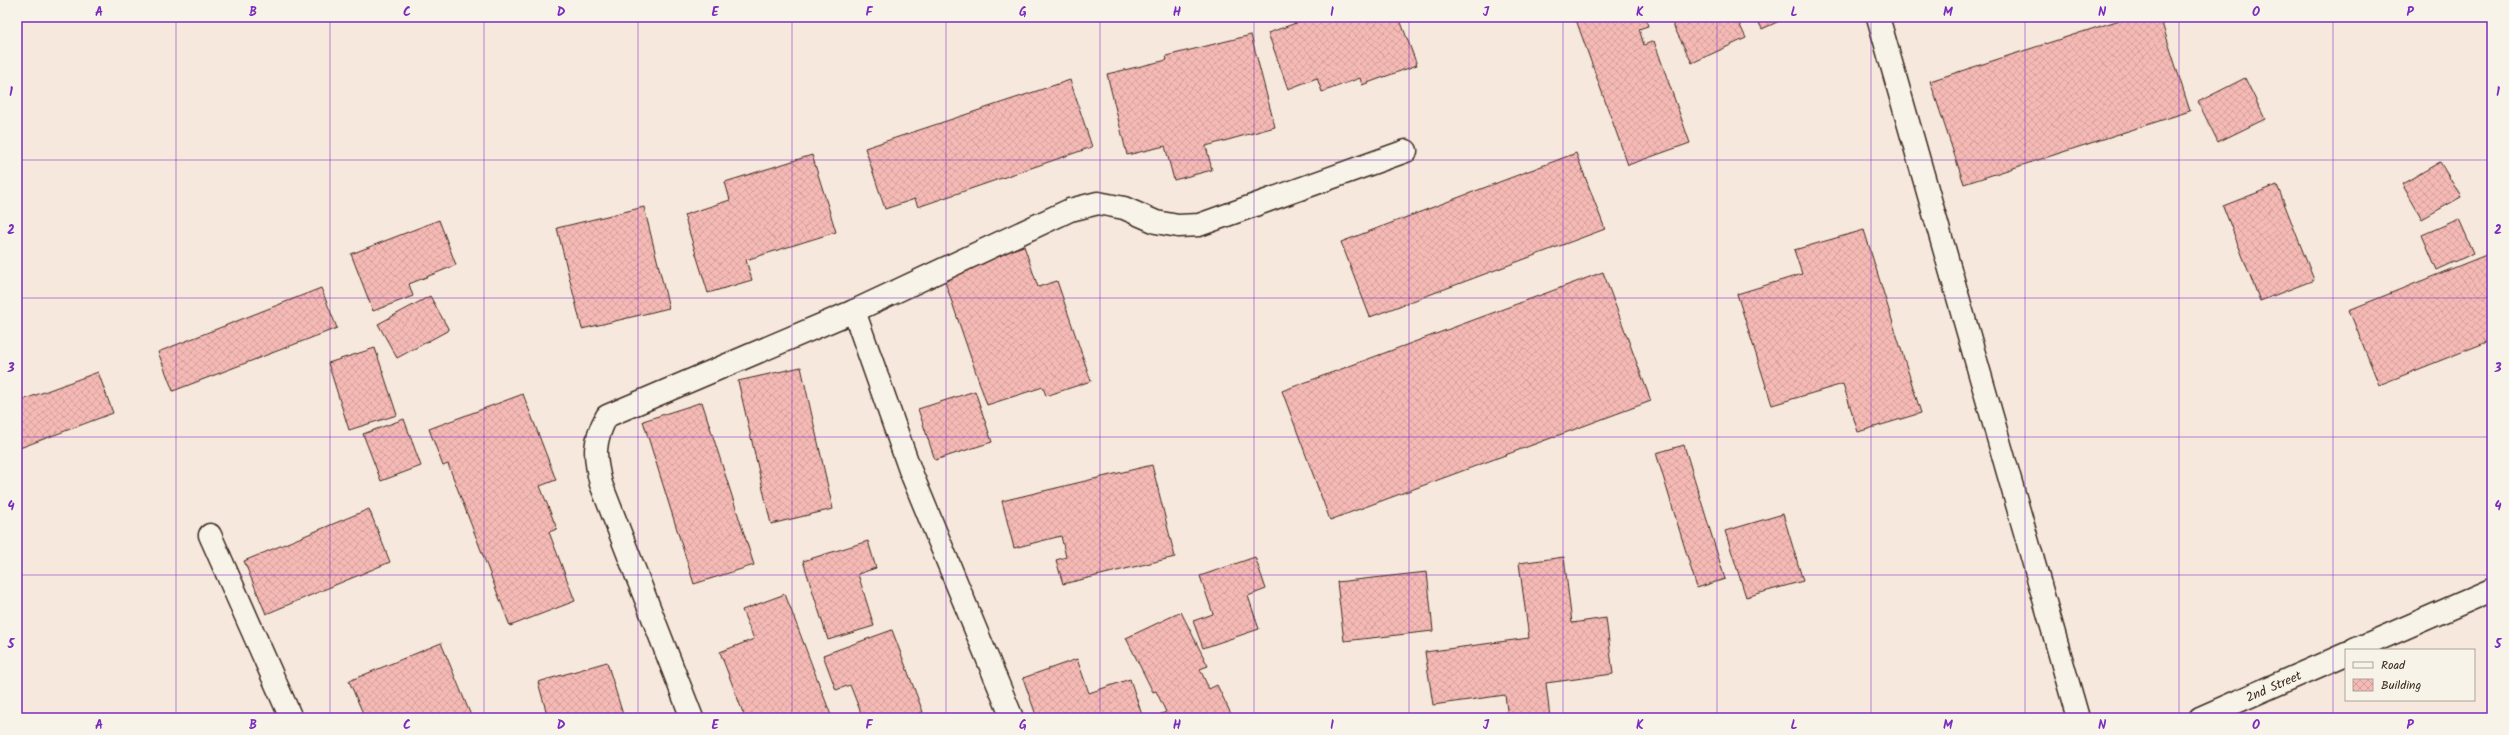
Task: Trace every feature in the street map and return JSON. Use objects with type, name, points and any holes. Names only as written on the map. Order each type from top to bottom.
[{"type":"street","points":[[1878,17],[2078,718]]},
{"type":"street","points":[[692,718],[600,484],[595,459],[598,432],[607,416],[854,311],[1070,210],[1098,203],[1124,208],[1156,222],[1178,226],[1199,225],[1406,151]]},
{"type":"street","points":[[854,311],[910,470],[1012,718]]},
{"type":"street","points":[[210,535],[291,718]]},
{"type":"street","points":[[2356,649],[2492,590]]},
{"type":"street","name":"2nd Street","points":[[2200,718],[2345,654]]},
{"type":"building","points":[[1313,17],[1399,17],[1417,65],[1362,85],[1360,78],[1322,92],[1317,78],[1288,89],[1268,33]]},
{"type":"building","points":[[1575,17],[1645,17],[1648,26],[1639,29],[1644,45],[1654,41],[1690,143],[1628,165]]},
{"type":"building","points":[[1669,17],[1736,17],[1746,38],[1692,63]]},
{"type":"building","points":[[1756,17],[1788,17],[1762,29]]},
{"type":"building","points":[[2129,17],[2160,17],[2190,111],[1964,184],[1930,81]]},
{"type":"building","points":[[1251,35],[1275,127],[1206,146],[1212,170],[1174,180],[1165,146],[1127,155],[1107,74],[1167,60],[1166,56]]},
{"type":"building","points":[[2245,78],[2265,119],[2218,142],[2198,102]]},
{"type":"building","points":[[1070,80],[1092,147],[918,207],[915,199],[885,209],[865,148]]},
{"type":"building","points":[[1576,153],[1605,229],[1370,317],[1341,242]]},
{"type":"building","points":[[812,155],[836,232],[746,260],[752,280],[708,293],[684,215],[730,200],[725,182]]},
{"type":"building","points":[[2440,162],[2461,197],[2422,219],[2402,184]]},
{"type":"building","points":[[2277,185],[2314,280],[2260,301],[2223,206]]},
{"type":"building","points":[[644,207],[669,308],[582,329],[557,228]]},
{"type":"building","points":[[2459,219],[2474,253],[2437,270],[2422,235]]},
{"type":"building","points":[[439,220],[456,265],[409,284],[413,296],[373,311],[351,254]]},
{"type":"building","points":[[1864,230],[1921,413],[1858,432],[1843,384],[1772,405],[1737,294],[1802,274],[1794,250]]},
{"type":"building","points":[[1024,246],[1038,287],[1057,281],[1091,381],[1046,396],[1043,387],[987,405],[942,273]]},
{"type":"building","points":[[2486,255],[2492,269],[2492,340],[2379,385],[2349,310]]},
{"type":"building","points":[[1603,272],[1651,401],[1330,520],[1282,391]]},
{"type":"building","points":[[321,288],[337,328],[173,391],[158,352]]},
{"type":"building","points":[[430,296],[449,330],[397,358],[378,324]]},
{"type":"building","points":[[375,348],[397,415],[349,430],[328,363]]},
{"type":"building","points":[[801,367],[833,509],[771,524],[738,381]]},
{"type":"building","points":[[98,372],[113,413],[17,449],[17,402]]},
{"type":"building","points":[[975,391],[992,442],[935,460],[918,409]]},
{"type":"building","points":[[523,394],[556,480],[540,486],[557,529],[549,532],[575,601],[510,626],[448,464],[443,466],[429,429]]},
{"type":"building","points":[[702,402],[754,565],[694,584],[643,421]]},
{"type":"building","points":[[404,419],[421,466],[381,481],[363,434]]},
{"type":"building","points":[[1684,445],[1725,579],[1697,588],[1656,453]]},
{"type":"building","points":[[1152,465],[1175,557],[1063,584],[1056,560],[1066,557],[1061,536],[1014,548],[1002,501]]},
{"type":"building","points":[[369,509],[390,562],[266,614],[244,561]]},
{"type":"building","points":[[1783,514],[1803,581],[1746,597],[1725,531]]},
{"type":"building","points":[[868,541],[876,568],[858,574],[874,626],[828,640],[803,561]]},
{"type":"building","points":[[1255,557],[1266,589],[1248,596],[1259,629],[1203,648],[1193,621],[1213,614],[1200,576]]},
{"type":"building","points":[[1564,557],[1572,623],[1606,618],[1613,674],[1546,683],[1550,718],[1508,718],[1505,695],[1433,705],[1425,652],[1529,638],[1519,563]]},
{"type":"building","points":[[1427,572],[1433,631],[1344,641],[1337,582]]},
{"type":"building","points":[[785,594],[832,718],[745,718],[720,652],[754,639],[742,610]]},
{"type":"building","points":[[1181,612],[1208,666],[1200,669],[1209,689],[1217,685],[1233,718],[1161,718],[1159,715],[1166,712],[1156,691],[1153,692],[1126,638]]},
{"type":"building","points":[[892,630],[923,712],[906,718],[863,718],[850,685],[836,690],[823,655]]},
{"type":"building","points":[[441,643],[472,718],[365,718],[349,681]]},
{"type":"building","points":[[1077,659],[1089,693],[1130,679],[1143,718],[1037,718],[1023,678]]},
{"type":"building","points":[[607,662],[624,718],[548,718],[538,682]]}]
